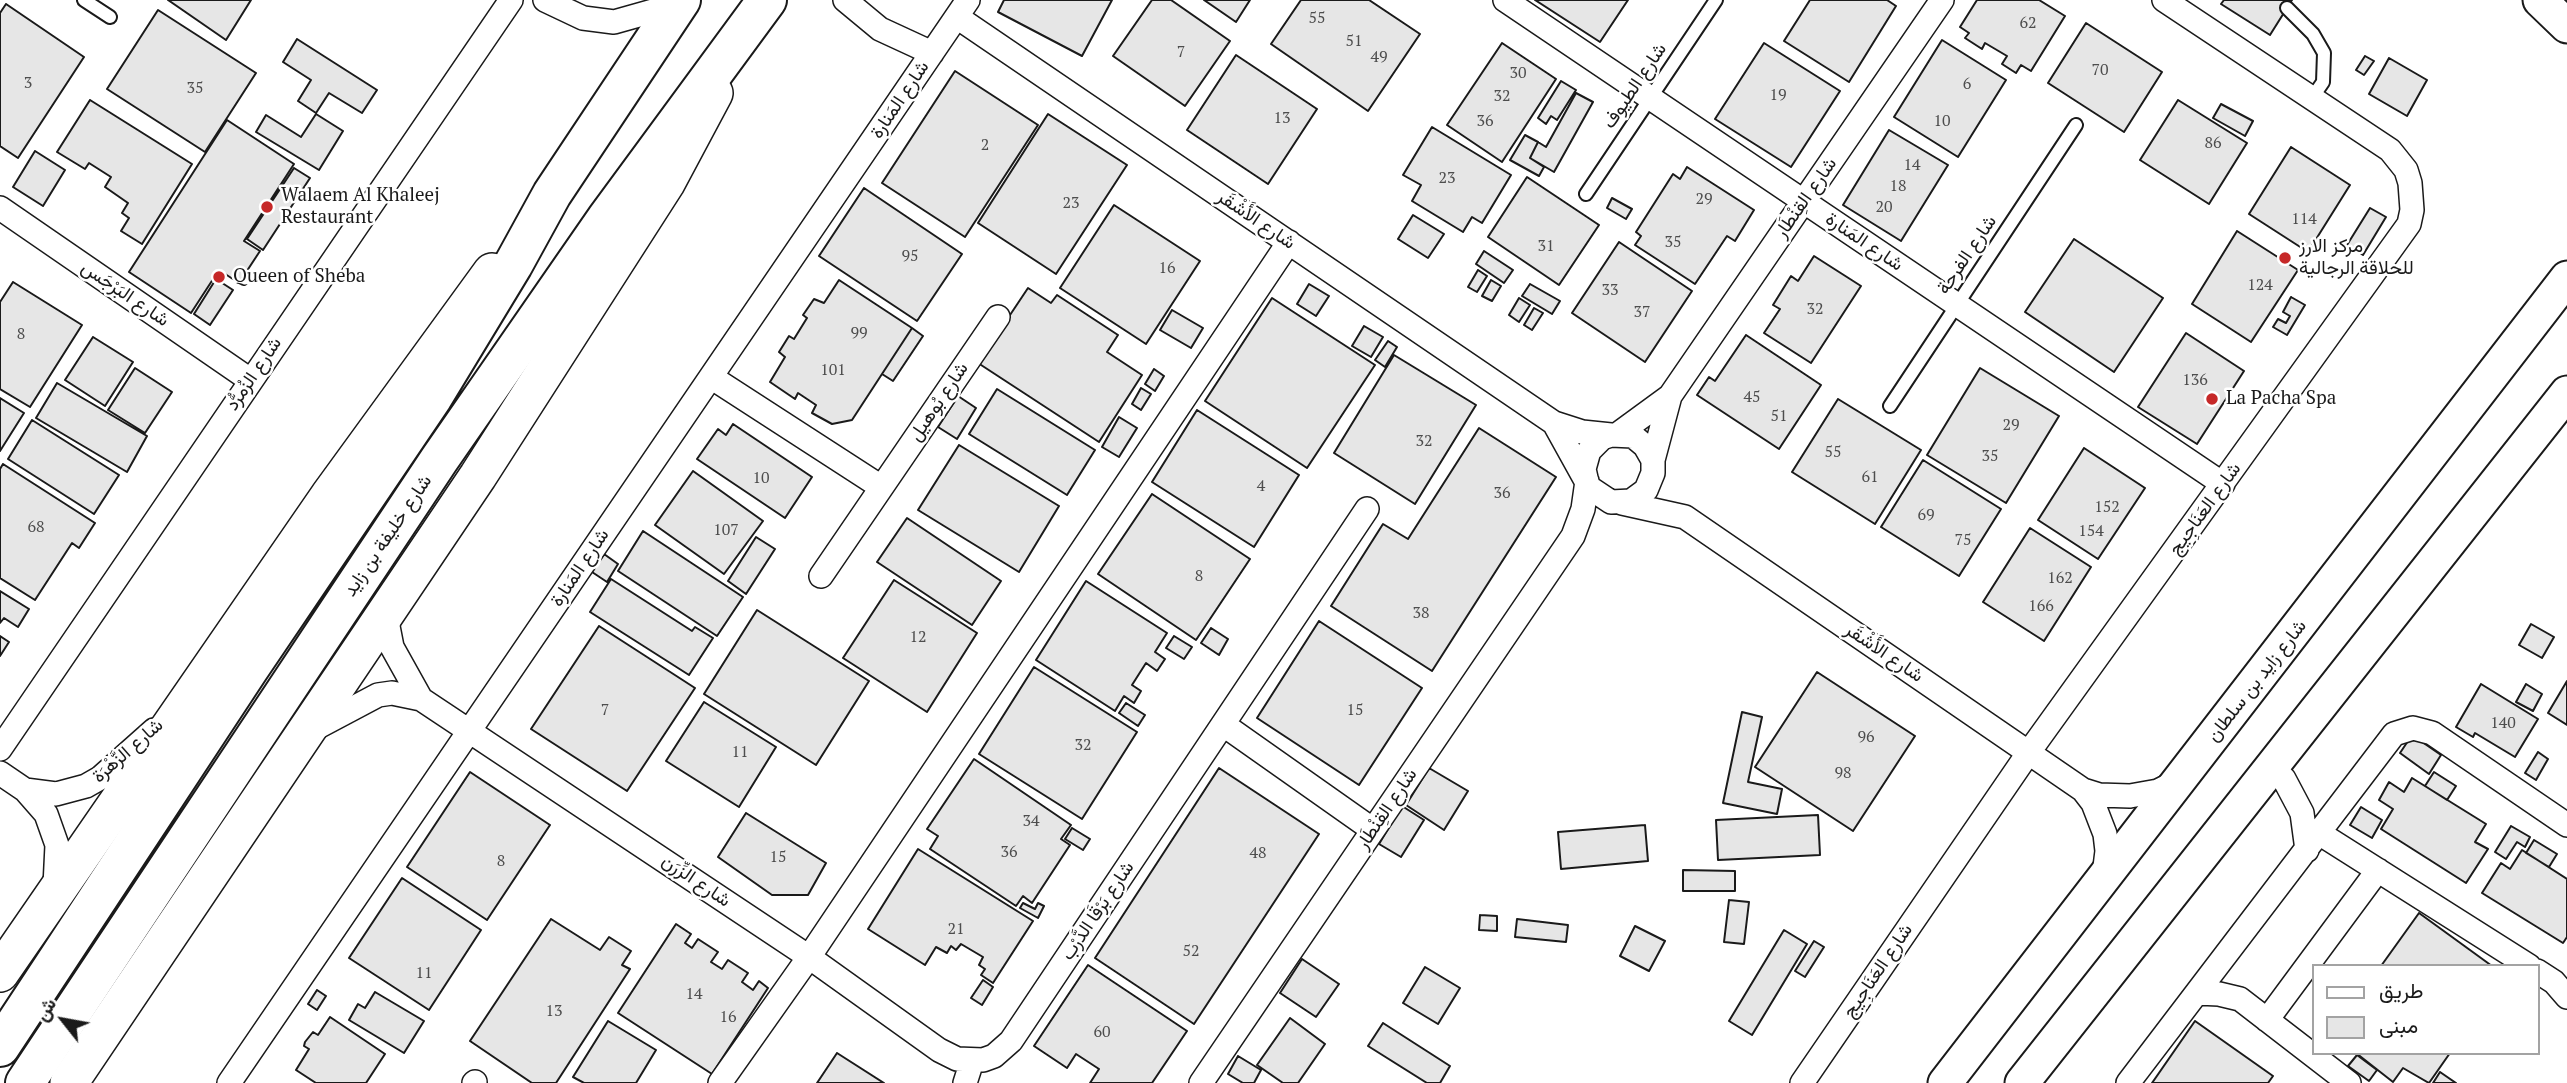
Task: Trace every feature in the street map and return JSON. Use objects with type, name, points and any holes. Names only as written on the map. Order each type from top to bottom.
[{"type":"highway","name":"شارع خليفة بن زايد","points":[[25,1083],[439,460],[606,219],[767,0]]},
{"type":"highway","points":[[0,1047],[249,669],[433,397],[513,265],[552,194],[679,2]]},
{"type":"main road","points":[[69,1083],[478,476],[666,183],[767,0]]},
{"type":"main road","points":[[2540,0],[2567,26]]},
{"type":"main road","points":[[2554,0],[2567,6]]},
{"type":"main road","points":[[0,973],[53,892],[391,408],[552,194]]},
{"type":"main road","name":"شارع زايد بن سلطان","points":[[1945,1083],[2567,278]]},
{"type":"main road","points":[[2022,1083],[2567,393]]},
{"type":"street","name":"شارع الزُمرُّد","points":[[0,749],[511,0]]},
{"type":"street","points":[[545,0],[583,18],[614,22],[679,2]]},
{"type":"street","name":"شارع المَنارة","points":[[845,0],[880,29],[932,53]]},
{"type":"street","name":"شارع المَنارة","points":[[1505,0],[2223,484]]},
{"type":"street","name":"شارع القِنْطَار","points":[[1653,462],[1670,396],[1942,0]]},
{"type":"street","name":"شارع العَنَاجِيج","points":[[1802,1083],[2029,752],[2403,236],[2412,210],[2410,183],[2399,159],[2390,150],[2164,0]]},
{"type":"street","name":"شارع المَنارة","points":[[236,1081],[470,729],[962,8]]},
{"type":"street","name":"شارع الأَشْقَر","points":[[962,8],[1289,242],[1554,423],[1582,432],[1614,434]]},
{"type":"street","name":"شارع البَرْجَس","points":[[0,208],[250,380]]},
{"type":"street","points":[[720,1083],[809,957],[1289,242]]},
{"type":"street","name":"شارع بُوهيل","points":[[821,576],[998,317]]},
{"type":"street","points":[[711,377],[881,487]]},
{"type":"street","name":"شارع القِنْطَار","points":[[1614,434],[1670,396]]},
{"type":"street","name":"شارع الأَشْقَر","points":[[1554,423],[1586,480]]},
{"type":"street","points":[[1614,434],[1640,440],[1653,462],[1646,490],[1631,501],[1620,503],[1596,495],[1586,480],[1584,469],[1589,452],[1602,438],[1614,434]]},
{"type":"street","name":"شارع الأَشْقَر","points":[[1653,462],[1685,516]]},
{"type":"street","name":"شارع القِنْطَار","points":[[1201,1083],[1573,536],[1583,509],[1586,480]]},
{"type":"street","name":"شارع القِنْطَار","points":[[1573,536],[1620,503]]},
{"type":"street","name":"شارع الأَشْقَر","points":[[1620,503],[1685,516],[2083,790],[2093,803],[2105,834],[2107,851],[2101,883]]},
{"type":"street","name":"شارع بَرْقَا الدَّرْب","points":[[968,1072],[994,1056],[1011,1041],[1367,509]]},
{"type":"street","name":"شارع الزِّرَن","points":[[385,611],[392,647],[421,699]]},
{"type":"street","name":"شارع الزِّرَن","points":[[304,733],[378,695],[407,695],[421,699],[470,729],[809,957],[939,1050],[957,1059],[968,1072]]},
{"type":"street","name":"شارع الزَّهْرَة","points":[[25,790],[56,794],[86,786],[100,778],[186,701]]},
{"type":"street","points":[[1224,725],[1373,831]]},
{"type":"street","points":[[2128,1083],[2313,842],[2386,741],[2403,729],[2413,728],[2432,733],[2567,825]]},
{"type":"street","points":[[2272,765],[2284,779],[2302,813],[2313,842],[2378,870],[2526,964]]},
{"type":"street","name":"شارع الزَّهْرَة","points":[[0,773],[25,790],[46,814],[57,845],[59,860],[53,892]]},
{"type":"street","name":"شارع الأَشْقَر","points":[[2083,790],[2099,795],[2130,796],[2158,791],[2182,778]]},
{"type":"street","points":[[2267,1020],[2378,870]]},
{"type":"street","points":[[2226,956],[2229,979],[2240,999]]},
{"type":"street","points":[[2539,972],[2554,982],[2567,997]]},
{"type":"street","points":[[2197,993],[2219,993],[2240,999],[2348,1083]]},
{"type":"lane","points":[[84,0],[110,17]]},
{"type":"lane","name":"شارع الطيوف","points":[[1586,194],[1716,0]]},
{"type":"lane","points":[[2287,8],[2313,34],[2324,53],[2323,82],[2312,98]]},
{"type":"lane","name":"شارع الفرحة","points":[[1889,406],[2076,125]]},
{"type":"building","points":[[168,0],[251,0],[226,40]]},
{"type":"building","points":[[1004,0],[1112,0],[1082,56],[998,12]]},
{"type":"building","points":[[1152,0],[1171,0],[1230,41],[1185,106],[1113,56]]},
{"type":"building","points":[[1204,0],[1250,0],[1236,22]]},
{"type":"building","points":[[1301,0],[1369,0],[1420,34],[1368,111],[1271,44]]},
{"type":"building","points":[[1535,0],[1628,0],[1600,42]]},
{"type":"building","points":[[1810,0],[1887,0],[1896,6],[1849,82],[1784,41]]},
{"type":"building","points":[[1977,0],[2039,0],[2065,16],[2031,71],[2021,65],[2016,73],[2002,64],[2007,56],[1985,43],[1982,49],[1965,38],[1969,33],[1960,27]]},
{"type":"building","points":[[2224,0],[2292,0],[2270,35],[2221,4]]},
{"type":"building","points":[[6,4],[84,57],[18,158],[0,146],[0,13]]},
{"type":"building","points":[[158,10],[256,73],[205,152],[107,89]]},
{"type":"building","points":[[2086,23],[2162,72],[2124,132],[2048,83]]},
{"type":"building","points":[[297,39],[377,90],[362,113],[329,93],[316,113],[298,101],[311,80],[283,62]]},
{"type":"building","points":[[1942,40],[2006,80],[1958,157],[1894,117]]},
{"type":"building","points":[[1502,43],[1556,79],[1502,162],[1447,125]]},
{"type":"building","points":[[1764,43],[1840,91],[1791,167],[1715,119]]},
{"type":"building","points":[[1236,55],[1317,109],[1268,184],[1187,130]]},
{"type":"building","points":[[2365,56],[2374,61],[2364,75],[2356,70]]},
{"type":"building","points":[[2389,58],[2427,80],[2407,116],[2369,94]]},
{"type":"building","points":[[955,71],[1038,125],[965,237],[882,183]]},
{"type":"building","points":[[1561,81],[1576,90],[1557,120],[1551,116],[1546,124],[1538,118]]},
{"type":"building","points":[[1576,93],[1593,102],[1554,172],[1530,158],[1538,142],[1546,147]]},
{"type":"building","points":[[90,100],[192,164],[142,244],[121,231],[129,218],[122,213],[128,203],[105,187],[111,177],[89,163],[85,169],[57,152]]},
{"type":"building","points":[[2178,100],[2247,143],[2209,204],[2140,160]]},
{"type":"building","points":[[2221,104],[2253,121],[2245,136],[2213,118]]},
{"type":"building","points":[[316,114],[343,131],[319,170],[256,132],[266,115],[301,137]]},
{"type":"building","points":[[1048,114],[1127,165],[1056,274],[978,223]]},
{"type":"building","points":[[227,120],[294,164],[244,241],[260,251],[239,283],[219,270],[191,313],[129,272]]},
{"type":"building","points":[[1432,127],[1511,175],[1482,223],[1472,217],[1463,232],[1412,201],[1421,185],[1403,175]]},
{"type":"building","points":[[1889,130],[1948,165],[1901,241],[1843,205]]},
{"type":"building","points":[[1525,135],[1538,142],[1530,158],[1544,167],[1539,176],[1510,160]]},
{"type":"building","points":[[2291,147],[2350,185],[2308,252],[2249,214]]},
{"type":"building","points":[[35,151],[65,170],[43,206],[13,187]]},
{"type":"building","points":[[1687,167],[1754,210],[1735,241],[1727,236],[1695,284],[1635,245],[1641,236],[1636,232],[1673,174],[1680,179]]},
{"type":"building","points":[[294,168],[310,178],[263,250],[247,239]]},
{"type":"building","points":[[1527,177],[1599,225],[1559,285],[1488,237]]},
{"type":"building","points":[[864,188],[962,254],[917,321],[819,256]]},
{"type":"building","points":[[1612,198],[1632,209],[1626,219],[1607,208]]},
{"type":"building","points":[[1114,205],[1200,261],[1146,344],[1060,288]]},
{"type":"building","points":[[2370,208],[2386,217],[2363,255],[2347,245]]},
{"type":"building","points":[[1413,215],[1444,234],[1428,258],[1398,239]]},
{"type":"building","points":[[2237,231],[2298,270],[2251,342],[2192,304]]},
{"type":"building","points":[[2074,239],[2163,298],[2114,372],[2025,312]]},
{"type":"building","points":[[1619,242],[1692,291],[1645,362],[1572,313]]},
{"type":"building","points":[[1484,251],[1513,270],[1504,283],[1476,264]]},
{"type":"building","points":[[1814,256],[1861,286],[1811,363],[1764,333],[1780,309],[1773,305],[1791,276],[1798,281]]},
{"type":"building","points":[[1478,270],[1487,276],[1477,292],[1468,287]]},
{"type":"building","points":[[216,279],[233,290],[210,325],[194,314]]},
{"type":"building","points":[[839,280],[912,328],[852,420],[832,424],[812,413],[816,405],[798,393],[795,399],[770,382],[785,357],[779,352],[789,336],[794,339],[807,318],[803,315],[814,299],[824,303]]},
{"type":"building","points":[[1491,280],[1501,286],[1492,301],[1482,296]]},
{"type":"building","points":[[13,282],[82,325],[30,407],[0,389],[0,302]]},
{"type":"building","points":[[1309,284],[1329,296],[1316,316],[1297,304]]},
{"type":"building","points":[[1530,284],[1560,301],[1552,314],[1522,296]]},
{"type":"building","points":[[1028,288],[1051,303],[1057,295],[1118,335],[1107,352],[1142,375],[1099,442],[978,363]]},
{"type":"building","points":[[2291,297],[2305,305],[2287,335],[2273,327],[2278,319],[2286,323],[2290,316],[2283,312]]},
{"type":"building","points":[[1272,298],[1375,365],[1307,468],[1205,401]]},
{"type":"building","points":[[1519,298],[1530,305],[1519,322],[1509,315]]},
{"type":"building","points":[[1534,308],[1543,313],[1532,330],[1524,325]]},
{"type":"building","points":[[1172,310],[1203,328],[1191,348],[1160,330]]},
{"type":"building","points":[[1364,326],[1383,337],[1371,357],[1352,346]]},
{"type":"building","points":[[912,328],[923,336],[893,381],[882,374]]},
{"type":"building","points":[[2186,333],[2244,371],[2197,444],[2138,407]]},
{"type":"building","points":[[1746,335],[1821,385],[1779,449],[1697,395],[1709,377],[1715,381]]},
{"type":"building","points":[[93,337],[133,362],[105,406],[65,380]]},
{"type":"building","points":[[1388,341],[1397,347],[1385,367],[1375,360]]},
{"type":"building","points":[[1394,355],[1476,405],[1415,504],[1334,453]]},
{"type":"building","points":[[135,368],[172,392],[145,433],[108,410]]},
{"type":"building","points":[[1980,368],[2059,416],[2006,503],[1927,455]]},
{"type":"building","points":[[1154,369],[1164,376],[1155,391],[1145,384]]},
{"type":"building","points":[[57,383],[147,436],[127,472],[36,418]]},
{"type":"building","points":[[1141,388],[1151,394],[1141,410],[1132,404]]},
{"type":"building","points":[[997,389],[1095,450],[1067,495],[969,434]]},
{"type":"building","points":[[958,396],[976,408],[957,439],[938,427]]},
{"type":"building","points":[[0,398],[24,413],[0,451]]},
{"type":"building","points":[[1838,399],[1921,450],[1875,524],[1792,472]]},
{"type":"building","points":[[1197,410],[1299,475],[1254,547],[1152,482]]},
{"type":"building","points":[[1119,417],[1137,428],[1119,457],[1102,447]]},
{"type":"building","points":[[32,420],[119,475],[94,514],[8,459]]},
{"type":"building","points":[[733,424],[812,477],[785,518],[697,459],[718,429],[726,435]]},
{"type":"building","points":[[1479,428],[1556,477],[1432,671],[1331,606],[1383,524],[1408,539]]},
{"type":"building","points":[[959,445],[1059,506],[1019,572],[918,510]]},
{"type":"building","points":[[2084,448],[2145,488],[2098,559],[2038,520]]},
{"type":"building","points":[[1923,460],[2001,509],[1959,576],[1881,527]]},
{"type":"building","points":[[3,464],[95,523],[79,548],[72,543],[35,600],[0,578],[0,469]]},
{"type":"building","points":[[693,471],[763,521],[724,574],[655,525]]},
{"type":"building","points":[[1152,494],[1250,559],[1196,640],[1098,574]]},
{"type":"building","points":[[907,518],[1001,581],[972,625],[877,562]]},
{"type":"building","points":[[2030,528],[2091,567],[2044,641],[1983,602]]},
{"type":"building","points":[[643,531],[743,597],[717,636],[618,571]]},
{"type":"building","points":[[756,537],[775,549],[746,594],[728,581]]},
{"type":"building","points":[[604,554],[618,564],[607,582],[592,572]]},
{"type":"building","points":[[611,579],[692,631],[695,627],[713,638],[689,675],[590,612]]},
{"type":"building","points":[[894,580],[977,633],[927,712],[843,658]]},
{"type":"building","points":[[1086,581],[1167,633],[1155,652],[1165,659],[1157,671],[1146,663],[1132,685],[1141,691],[1134,703],[1124,696],[1115,711],[1036,660]]},
{"type":"building","points":[[0,591],[29,609],[18,627],[4,618],[0,623]]},
{"type":"building","points":[[757,610],[869,681],[816,765],[704,694]]},
{"type":"building","points":[[1319,621],[1422,688],[1359,785],[1257,718]]},
{"type":"building","points":[[2531,624],[2554,637],[2542,658],[2519,645]]},
{"type":"building","points":[[599,626],[695,688],[627,791],[531,729]]},
{"type":"building","points":[[1211,628],[1228,639],[1219,655],[1201,643]]},
{"type":"building","points":[[0,636],[9,642],[0,656]]},
{"type":"building","points":[[1174,636],[1192,647],[1184,659],[1166,648]]},
{"type":"building","points":[[1034,667],[1137,732],[1082,819],[979,754]]},
{"type":"building","points":[[1817,672],[1915,736],[1853,831],[1755,767]]},
{"type":"building","points":[[2567,681],[2567,725],[2548,713]]},
{"type":"building","points":[[2481,684],[2538,719],[2515,757],[2475,733],[2473,737],[2456,727]]},
{"type":"building","points":[[2526,684],[2542,694],[2533,711],[2516,702]]},
{"type":"building","points":[[704,702],[776,747],[739,807],[666,761]]},
{"type":"building","points":[[1126,703],[1145,715],[1138,726],[1119,713]]},
{"type":"building","points":[[1742,712],[1762,717],[1748,782],[1782,789],[1777,814],[1723,803]]},
{"type":"building","points":[[2412,735],[2441,755],[2429,774],[2400,753]]},
{"type":"building","points":[[2538,752],[2548,759],[2536,780],[2525,773]]},
{"type":"building","points":[[974,759],[1071,825],[1061,839],[1070,845],[1032,903],[1023,896],[1016,906],[930,849],[938,836],[927,829]]},
{"type":"building","points":[[1219,768],[1319,834],[1194,1024],[1095,958]]},
{"type":"building","points":[[1429,768],[1468,791],[1444,830],[1406,805]]},
{"type":"building","points":[[470,772],[550,825],[487,920],[407,867]]},
{"type":"building","points":[[2434,772],[2456,786],[2447,800],[2425,786]]},
{"type":"building","points":[[2412,778],[2486,824],[2475,842],[2488,849],[2466,883],[2381,829],[2393,809],[2379,800],[2389,782],[2404,792]]},
{"type":"building","points":[[1402,806],[1424,820],[1401,857],[1379,844]]},
{"type":"building","points":[[2361,807],[2382,820],[2372,838],[2350,825]]},
{"type":"building","points":[[746,813],[826,863],[808,895],[772,895],[718,857]]},
{"type":"building","points":[[1818,815],[1820,855],[1718,860],[1716,820]]},
{"type":"building","points":[[1645,825],[1648,861],[1561,869],[1558,832]]},
{"type":"building","points":[[2511,826],[2530,837],[2525,847],[2517,842],[2506,859],[2495,852]]},
{"type":"building","points":[[1072,828],[1090,839],[1083,850],[1065,839]]},
{"type":"building","points":[[2534,840],[2557,854],[2549,867],[2526,853]]},
{"type":"building","points":[[918,849],[1033,921],[993,983],[981,975],[985,969],[979,965],[983,957],[961,944],[956,950],[951,946],[947,953],[936,947],[925,965],[868,929]]},
{"type":"building","points":[[2522,850],[2567,879],[2567,937],[2563,943],[2482,893],[2501,863],[2510,869]]},
{"type":"building","points":[[1683,870],[1735,871],[1735,891],[1683,891]]},
{"type":"building","points":[[402,878],[481,930],[429,1010],[349,958]]},
{"type":"building","points":[[1729,900],[1749,902],[1744,944],[1724,942]]},
{"type":"building","points":[[1023,903],[1035,909],[1038,903],[1044,906],[1038,918],[1020,908]]},
{"type":"building","points":[[2419,913],[2489,964],[2382,964]]},
{"type":"building","points":[[1480,915],[1497,916],[1497,931],[1479,930]]},
{"type":"building","points":[[551,919],[600,950],[609,937],[631,951],[622,965],[630,969],[556,1083],[532,1083],[470,1041]]},
{"type":"building","points":[[1517,919],[1568,925],[1566,942],[1515,937]]},
{"type":"building","points":[[676,924],[691,934],[685,943],[692,948],[698,939],[718,952],[711,962],[722,969],[728,960],[748,973],[742,982],[753,990],[759,981],[768,988],[712,1074],[618,1013]]},
{"type":"building","points":[[1635,926],[1665,941],[1649,971],[1620,956]]},
{"type":"building","points":[[1784,930],[1807,944],[1752,1035],[1729,1021]]},
{"type":"building","points":[[1814,941],[1824,947],[1805,977],[1795,971]]},
{"type":"building","points":[[1302,959],[1339,984],[1316,1017],[1280,993]]},
{"type":"building","points":[[1088,965],[1187,1031],[1152,1083],[1090,1083],[1099,1069],[1076,1054],[1067,1068],[1034,1046]]},
{"type":"building","points":[[1425,967],[1460,988],[1438,1024],[1403,1003]]},
{"type":"building","points":[[983,980],[993,987],[982,1005],[971,998]]},
{"type":"building","points":[[317,990],[326,996],[317,1010],[308,1004]]},
{"type":"building","points":[[375,992],[424,1021],[404,1053],[349,1020],[358,1004],[365,1008]]},
{"type":"building","points":[[330,1017],[385,1054],[366,1083],[316,1083],[296,1070],[309,1049],[304,1046],[305,1042],[313,1032],[318,1035]]},
{"type":"building","points":[[1290,1018],[1325,1044],[1298,1083],[1283,1083],[1257,1065]]},
{"type":"building","points":[[608,1021],[656,1050],[636,1083],[584,1083],[573,1077]]},
{"type":"building","points":[[2195,1021],[2273,1076],[2268,1083],[2152,1083]]},
{"type":"building","points":[[1383,1023],[1450,1066],[1440,1083],[1427,1083],[1368,1046]]},
{"type":"building","points":[[837,1053],[884,1083],[817,1083]]},
{"type":"building","points":[[2357,1055],[2377,1070],[2369,1081],[2348,1066]]},
{"type":"building","points":[[2359,1055],[2449,1055],[2429,1083],[2403,1068],[2393,1082]]},
{"type":"building","points":[[1238,1056],[1261,1070],[1254,1083],[1243,1083],[1228,1074]]},
{"type":"building","points":[[2440,1072],[2456,1083],[2433,1083]]},
{"type":"place","name":"Walaem Al Khaleej Restaurant","points":[[267,207]]},
{"type":"place","name":"مركز الارز للحلاقة الرجالية","points":[[2285,258]]},
{"type":"place","name":"Queen of Sheba","points":[[219,277]]},
{"type":"place","name":"La Pacha Spa","points":[[2212,399]]}]
